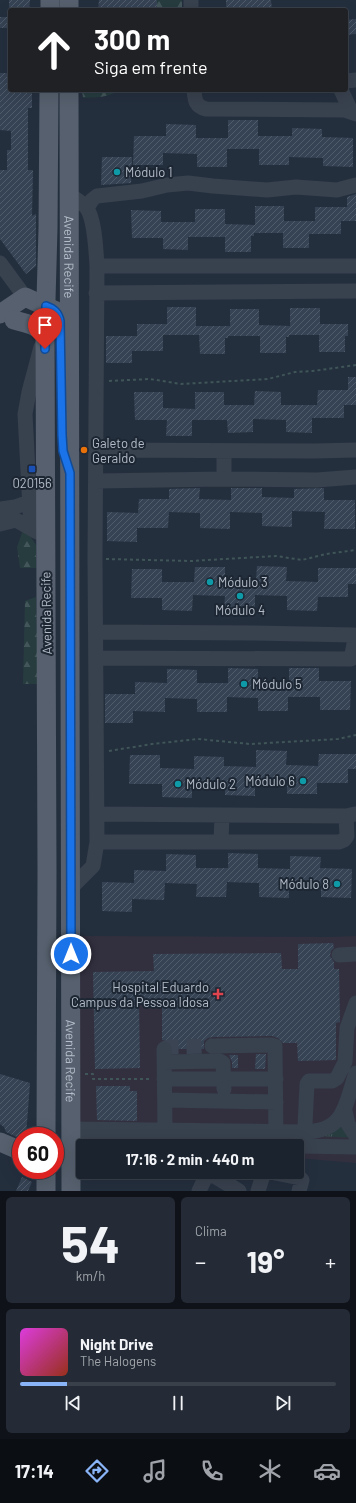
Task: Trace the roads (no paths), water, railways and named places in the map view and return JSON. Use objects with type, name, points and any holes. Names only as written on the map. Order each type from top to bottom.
[{"type":"main road","name":"Avenida Recife","points":[[46,1127],[47,848],[38,532],[44,335],[37,303],[49,92]]},
{"type":"main road","name":"Avenida Recife","points":[[69,92],[68,194],[71,888],[74,1147],[71,1191]]},
{"type":"main road","points":[[5,321],[37,303],[56,311],[59,316],[63,451],[70,473]]},
{"type":"main road","points":[[5,321],[32,325],[41,330],[44,335]]},
{"type":"main road","points":[[0,1142],[12,1148]]},
{"type":"main road","points":[[46,1179],[46,1191]]},
{"type":"street","points":[[194,92],[196,102],[199,107],[206,109],[340,110],[354,113]]},
{"type":"street","points":[[342,92],[354,113]]},
{"type":"street","points":[[87,208],[92,200],[97,196],[138,192],[176,184],[188,183],[267,190],[296,187],[337,190],[356,185]]},
{"type":"street","points":[[68,194],[87,208],[94,235],[97,266],[95,559],[97,842],[93,866],[71,888]]},
{"type":"street","points":[[0,263],[37,303]]},
{"type":"street","points":[[97,266],[356,266]]},
{"type":"street","points":[[229,292],[230,266]]},
{"type":"street","points":[[96,293],[356,291]]},
{"type":"street","points":[[38,532],[29,502],[25,414],[29,392],[44,335]]},
{"type":"street","points":[[96,450],[356,450]]},
{"type":"street","points":[[224,451],[224,479]]},
{"type":"street","points":[[96,481],[224,479],[317,480],[356,477]]},
{"type":"street","points":[[0,509],[15,507],[29,502]]},
{"type":"street","points":[[0,524],[16,520],[38,532]]},
{"type":"street","points":[[96,632],[355,634],[354,660],[96,658]]},
{"type":"street","points":[[222,632],[223,659]]},
{"type":"street","points":[[97,814],[351,815],[347,836],[344,840],[339,842],[97,842]]},
{"type":"street","points":[[221,842],[222,815]]},
{"type":"street","points":[[339,955],[356,954]]},
{"type":"street","points":[[299,1139],[306,1084],[309,1081],[334,1080],[337,1078],[345,1062],[347,1028],[356,1003]]},
{"type":"street","points":[[212,1046],[274,1046],[276,1048],[276,1138]]},
{"type":"street","points":[[165,1130],[164,1055],[220,1061],[223,1063],[224,1100]]},
{"type":"street","points":[[304,1139],[314,1132],[327,1127],[340,1118],[345,1111],[356,1073]]},
{"type":"street","points":[[164,1079],[276,1079]]},
{"type":"street","points":[[165,1100],[276,1102]]},
{"type":"street","points":[[345,1111],[348,1124],[356,1136]]},
{"type":"street","points":[[74,1147],[165,1130],[276,1138]]},
{"type":"street","points":[[74,1147],[276,1138]]},
{"type":"street","points":[[304,1143],[356,1147]]},
{"type":"street","points":[[199,1191],[202,1179]]},
{"type":"street","points":[[219,1179],[239,1191]]},
{"type":"street","points":[[258,1191],[262,1179]]},
{"type":"street","points":[[299,1191],[302,1182],[301,1179]]},
{"type":"tunnel","points":[[164,1049],[168,1047],[212,1046]]},
{"type":"place","name":"Módulo 1","points":[[117,172]]},
{"type":"place","name":"Galeto de Geraldo","points":[[84,450]]},
{"type":"place","name":"020156","points":[[32,469]]},
{"type":"place","name":"Módulo 3","points":[[210,582]]},
{"type":"place","name":"Módulo 4","points":[[240,596]]},
{"type":"place","name":"Módulo 5","points":[[244,684]]},
{"type":"place","name":"Módulo 6","points":[[303,781]]},
{"type":"place","name":"Módulo 2","points":[[178,784]]},
{"type":"place","name":"Módulo 8","points":[[337,884]]},
{"type":"place","name":"Hospital Eduardo Campus da Pessoa Idosa","points":[[218,994]]}]
